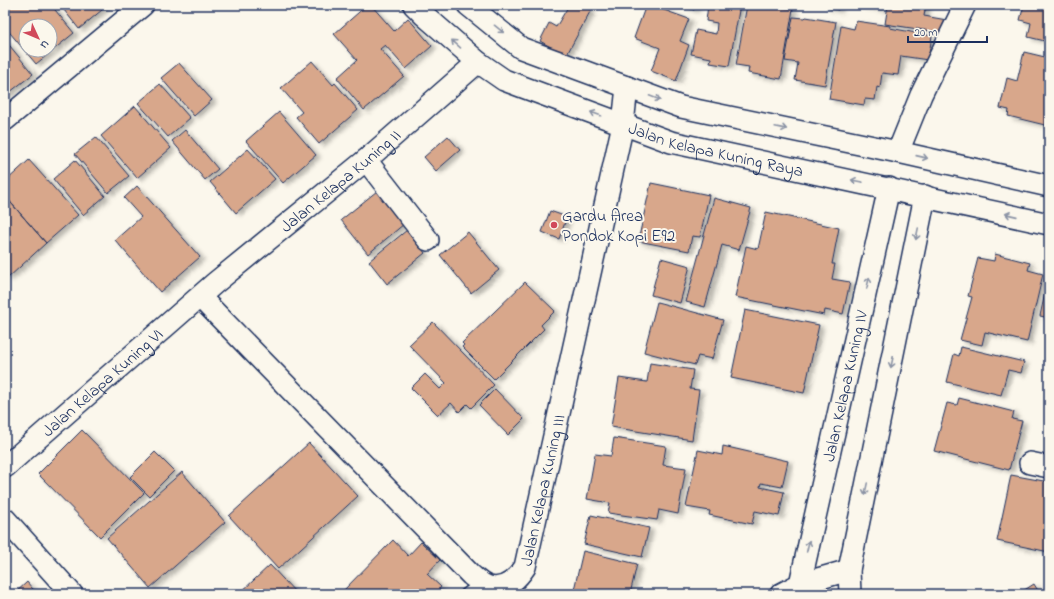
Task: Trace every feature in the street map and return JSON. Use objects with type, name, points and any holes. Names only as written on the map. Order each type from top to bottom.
[{"type":"street","points":[[5,120],[143,5]]},
{"type":"street","name":"Jalan Kelapa Kuning Raya","points":[[414,5],[478,62],[504,80],[671,142],[889,188],[1049,224]]},
{"type":"street","name":"Jalan Kelapa Kuning Raya","points":[[468,5],[522,48],[681,107],[898,152],[1049,186]]},
{"type":"street","points":[[898,152],[921,95],[964,5]]},
{"type":"street","name":"Jalan Kelapa Kuning II","points":[[200,297],[215,283],[366,160],[478,62]]},
{"type":"street","name":"Jalan Kelapa Kuning III","points":[[200,297],[460,564],[473,588],[499,587],[509,584],[519,577],[525,567],[623,124],[627,87]]},
{"type":"street","points":[[366,160],[428,240]]},
{"type":"street","name":"Jalan Kelapa Kuning IV","points":[[800,584],[889,188]]},
{"type":"street","points":[[850,594],[849,570],[925,196]]},
{"type":"street","name":"Jalan Kelapa Kuning VI","points":[[5,467],[200,297]]},
{"type":"street","points":[[5,520],[72,594]]},
{"type":"street","points":[[781,594],[800,584],[849,570]]},
{"type":"building","points":[[5,5],[51,5],[74,33],[58,46],[58,18],[18,18],[18,43],[5,27]]},
{"type":"building","points":[[60,5],[108,5],[79,29]]},
{"type":"building","points":[[367,5],[371,5],[394,31],[408,18],[432,46],[406,69],[385,45],[380,49],[404,76],[364,110],[337,78],[357,60],[334,34]]},
{"type":"building","points":[[569,5],[583,5],[591,10],[566,56],[540,41],[549,23],[556,27]]},
{"type":"building","points":[[646,5],[650,5],[689,19],[680,41],[689,45],[676,81],[651,71],[660,48],[634,38]]},
{"type":"building","points":[[681,5],[696,5],[694,10]]},
{"type":"building","points":[[708,5],[740,5],[729,66],[710,63],[711,58],[691,54],[696,30],[716,34],[717,23],[706,21]]},
{"type":"building","points":[[747,5],[759,7],[760,5],[767,5],[793,9],[781,79],[748,73],[749,67],[736,65]]},
{"type":"building","points":[[826,5],[839,5],[838,10],[826,7]]},
{"type":"building","points":[[858,5],[883,5],[882,9]]},
{"type":"building","points":[[888,5],[926,5],[924,16],[947,20],[944,33],[885,24]]},
{"type":"building","points":[[1024,5],[1049,5],[1049,42],[1028,37],[1031,23],[1020,20]]},
{"type":"building","points":[[793,17],[806,17],[836,22],[825,85],[795,80],[798,63],[785,61]]},
{"type":"building","points":[[856,21],[890,26],[890,28],[932,36],[928,60],[901,56],[898,75],[882,73],[880,88],[877,87],[875,100],[865,99],[864,105],[829,99],[841,26],[854,29]]},
{"type":"building","points":[[5,40],[18,56],[18,58],[20,58],[33,74],[5,96]]},
{"type":"building","points":[[1024,52],[1049,58],[1049,126],[1008,116],[1009,110],[1000,108],[1007,78],[1017,81]]},
{"type":"building","points":[[31,58],[43,58],[36,64]]},
{"type":"building","points":[[312,61],[333,85],[335,83],[358,110],[319,144],[296,117],[302,112],[281,88]]},
{"type":"building","points":[[179,63],[212,100],[194,116],[161,78]]},
{"type":"building","points":[[160,84],[190,118],[168,137],[138,103]]},
{"type":"building","points":[[135,106],[171,148],[137,178],[101,136]]},
{"type":"building","points":[[279,112],[316,155],[283,183],[246,141]]},
{"type":"building","points":[[185,130],[218,169],[205,180],[172,141]]},
{"type":"building","points":[[448,136],[460,150],[436,171],[424,157]]},
{"type":"building","points":[[96,137],[129,176],[108,193],[75,154]]},
{"type":"building","points":[[248,149],[275,179],[236,213],[210,182]]},
{"type":"building","points":[[29,160],[78,215],[46,243],[5,196],[5,182]]},
{"type":"building","points":[[75,160],[105,196],[83,215],[53,179]]},
{"type":"building","points":[[651,183],[709,195],[700,237],[692,236],[689,251],[638,241]]},
{"type":"building","points":[[137,186],[200,257],[160,292],[115,240],[141,217],[124,198]]},
{"type":"building","points":[[377,191],[404,224],[368,254],[341,220]]},
{"type":"building","points":[[5,196],[46,243],[8,278],[5,275]]},
{"type":"building","points":[[714,198],[751,208],[739,250],[722,245],[705,307],[686,302]]},
{"type":"building","name":"Gardu Area Pondok Kopi E92","points":[[550,211],[567,217],[559,239],[542,232]]},
{"type":"building","points":[[766,212],[839,228],[832,264],[835,264],[832,279],[850,282],[843,314],[825,310],[824,315],[735,297],[746,246],[758,249]]},
{"type":"building","points":[[407,230],[425,253],[387,284],[369,261]]},
{"type":"building","points":[[468,232],[499,270],[471,293],[440,255]]},
{"type":"building","points":[[995,254],[1030,263],[1028,270],[1043,274],[1027,342],[985,332],[982,345],[960,340],[972,297],[968,296],[978,258],[994,261]]},
{"type":"building","points":[[661,258],[690,266],[680,303],[651,295]]},
{"type":"building","points":[[1049,274],[1049,318],[1040,316]]},
{"type":"building","points":[[525,282],[555,311],[541,325],[544,329],[494,379],[462,347],[464,345],[462,343]]},
{"type":"building","points":[[657,302],[723,320],[712,359],[698,356],[695,365],[644,352]]},
{"type":"building","points":[[745,310],[819,325],[804,393],[731,378]]},
{"type":"building","points":[[433,322],[494,385],[471,408],[467,404],[459,412],[451,403],[438,415],[411,388],[425,374],[440,389],[446,383],[409,345]]},
{"type":"building","points":[[961,347],[1024,362],[1021,373],[1008,370],[1001,395],[947,382],[954,354],[959,356]]},
{"type":"building","points":[[650,363],[693,370],[690,389],[699,390],[692,440],[611,427],[619,378],[647,382]]},
{"type":"building","points":[[495,389],[524,419],[508,435],[479,405]]},
{"type":"building","points":[[959,398],[1014,412],[1012,419],[1022,421],[1009,470],[934,451],[947,403],[957,405]]},
{"type":"building","points":[[82,430],[144,493],[100,537],[38,474]]},
{"type":"building","points":[[614,438],[666,446],[663,465],[686,468],[678,514],[659,510],[657,520],[608,513],[610,503],[587,499],[595,454],[611,456]]},
{"type":"building","points":[[309,443],[358,496],[278,569],[229,516]]},
{"type":"building","points":[[723,446],[788,461],[782,487],[761,483],[760,487],[784,492],[779,516],[755,511],[752,524],[709,515],[710,511],[686,507],[698,450],[722,455]]},
{"type":"building","points":[[155,452],[174,471],[149,496],[130,477]]},
{"type":"building","points":[[182,472],[225,522],[150,588],[107,538]]},
{"type":"building","points":[[1011,475],[1049,482],[1049,552],[997,541]]},
{"type":"building","points":[[591,515],[649,528],[642,557],[584,544]]},
{"type":"building","points":[[393,540],[408,556],[421,542],[440,560],[427,574],[441,587],[435,594],[340,594]]},
{"type":"building","points":[[583,551],[637,564],[630,594],[573,594]]},
{"type":"building","points":[[270,565],[297,594],[239,594]]},
{"type":"building","points":[[27,582],[37,594],[14,594]]},
{"type":"building","points":[[1034,584],[1040,594],[1018,594]]},
{"type":"place","name":"Gardu Area Pondok Kopi E92","points":[[554,225]]}]
